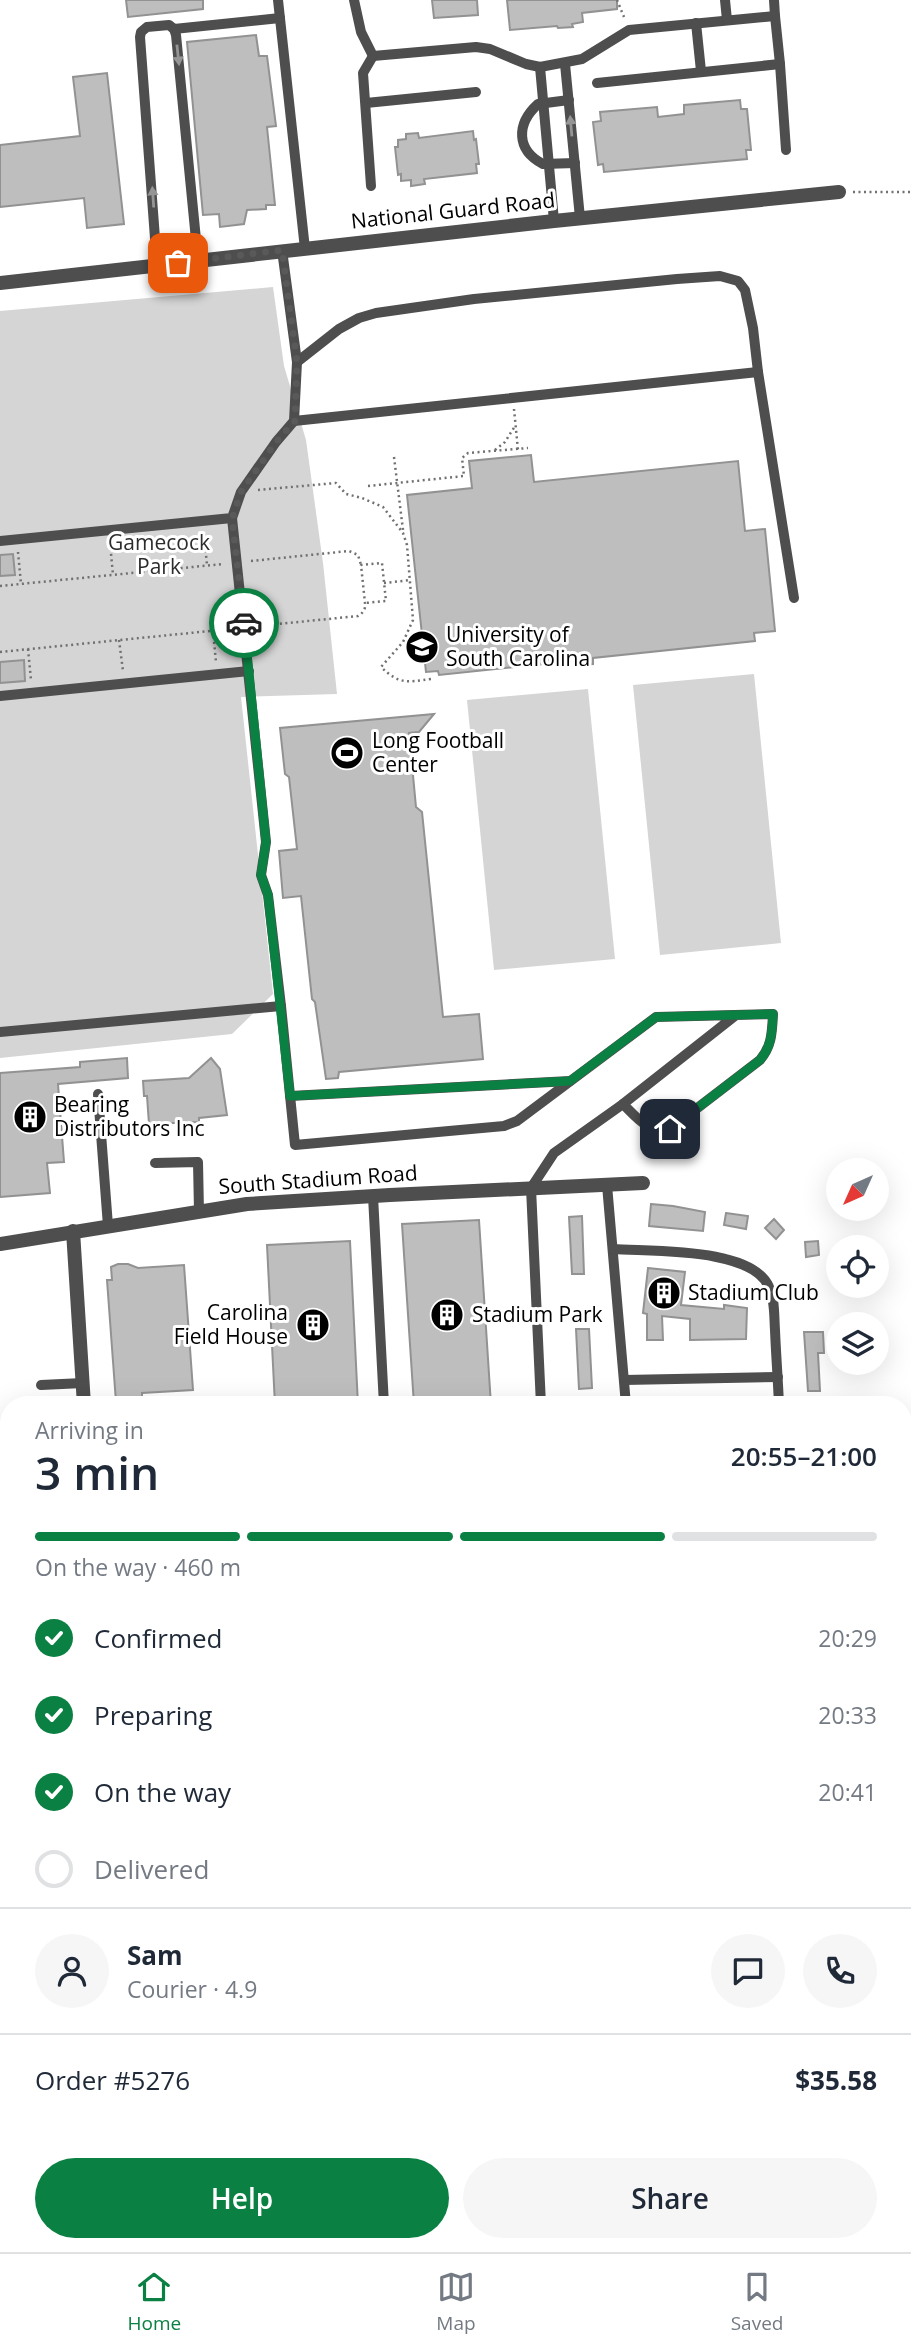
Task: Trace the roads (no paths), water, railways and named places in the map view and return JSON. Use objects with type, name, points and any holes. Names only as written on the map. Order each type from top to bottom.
[{"type":"street","name":"National Guard Road","points":[[0,283],[282,250],[839,192]]},
{"type":"street","name":"South Stadium Road","points":[[0,1244],[247,1204],[643,1183]]},
{"type":"street","points":[[73,1231],[84,1396]]},
{"type":"lane","points":[[278,0],[305,248]]},
{"type":"lane","points":[[354,0],[361,32],[373,56]]},
{"type":"lane","points":[[725,0],[727,20]]},
{"type":"lane","points":[[774,0],[786,150]]},
{"type":"lane","points":[[371,186],[363,73],[373,56],[476,47],[490,49],[540,67],[565,64],[589,56],[629,30],[775,16]]},
{"type":"lane","points":[[157,265],[141,32],[147,27],[169,25],[174,29],[280,18]]},
{"type":"lane","points":[[696,23],[702,71]]},
{"type":"lane","points":[[174,29],[198,260]]},
{"type":"lane","points":[[565,64],[580,218]]},
{"type":"lane","points":[[597,83],[780,64]]},
{"type":"lane","points":[[540,67],[554,221]]},
{"type":"lane","points":[[366,103],[476,92]]},
{"type":"lane","points":[[569,100],[543,102],[531,109],[520,134],[522,144],[531,157],[549,165],[575,163]]},
{"type":"lane","points":[[282,250],[297,362],[295,421],[270,450],[241,492],[232,519],[266,842],[261,875],[268,895],[295,1145],[505,1126],[517,1121],[656,1017],[773,1014],[772,1039],[768,1051],[760,1060],[670,1129],[660,1131],[644,1126],[623,1104]]},
{"type":"lane","points":[[297,362],[339,329],[359,318],[376,313],[474,299],[720,276],[738,281],[745,290],[753,328],[794,598]]},
{"type":"lane","points":[[295,421],[758,372]]},
{"type":"lane","points":[[0,541],[232,519]]},
{"type":"lane","points":[[0,696],[249,671]]},
{"type":"lane","points":[[0,1032],[281,1006]]},
{"type":"lane","points":[[541,1396],[531,1188],[554,1153],[623,1104],[737,1015]]},
{"type":"lane","points":[[290,1096],[570,1081]]},
{"type":"lane","points":[[98,1094],[108,1226]]},
{"type":"lane","points":[[155,1163],[198,1163],[199,1212]]},
{"type":"lane","points":[[607,1185],[625,1396]]},
{"type":"lane","points":[[373,1196],[384,1396]]},
{"type":"lane","points":[[613,1249],[708,1255],[748,1266],[762,1276],[770,1287],[774,1306],[779,1396]]},
{"type":"lane","points":[[624,1380],[778,1377]]},
{"type":"lane","points":[[41,1385],[83,1383]]},
{"type":"place","name":"University of South Carolina","points":[[422,647]]},
{"type":"place","name":"Long Football Center","points":[[347,753]]},
{"type":"place","name":"Bearing Distributors Inc","points":[[30,1117]]},
{"type":"place","name":"Stadium Club","points":[[664,1293]]},
{"type":"place","name":"Stadium Park","points":[[447,1315]]},
{"type":"place","name":"Carolina Field House","points":[[313,1325]]},
{"type":"park label","name":"Gamecock Park","points":[[159,555]]}]
